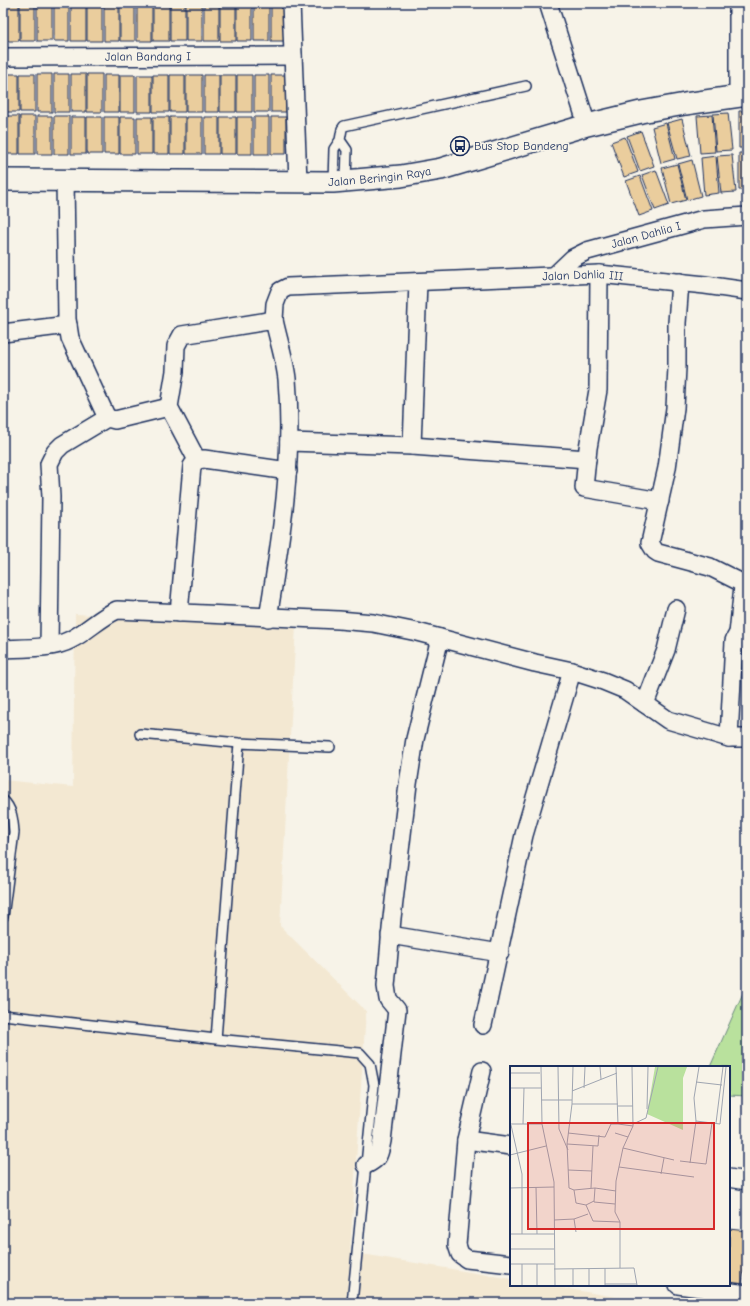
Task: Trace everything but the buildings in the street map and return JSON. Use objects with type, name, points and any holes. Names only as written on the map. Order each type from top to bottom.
[{"type":"street","points":[[291,3],[298,181]]},
{"type":"street","points":[[548,3],[587,125]]},
{"type":"street","points":[[738,3],[743,95]]},
{"type":"street","name":"Jalan Bandang I","points":[[3,57],[293,56]]},
{"type":"street","name":"Jalan Beringin Raya","points":[[3,180],[340,181],[401,176],[441,169],[587,125],[641,112],[743,95]]},
{"type":"street","points":[[65,180],[67,319],[70,338],[107,418]]},
{"type":"street","name":"Jalan Dahlia I","points":[[554,276],[573,258],[587,251],[704,219],[747,216]]},
{"type":"street","points":[[599,274],[598,390],[584,488],[660,501]]},
{"type":"street","name":"Jalan Dahlia III","points":[[274,320],[275,304],[280,291],[288,287],[599,274],[680,282],[747,291]]},
{"type":"street","points":[[412,446],[418,282]]},
{"type":"street","points":[[3,649],[60,645],[70,641],[106,615],[117,610],[372,623],[440,638],[534,663],[572,670],[625,690],[668,720],[741,742],[734,641],[742,632],[742,583],[710,568],[658,553],[652,548],[650,543],[667,468],[675,408],[677,323],[680,282]]},
{"type":"street","points":[[197,460],[169,407],[175,371],[176,346],[182,335],[274,320],[287,378],[289,442],[288,471],[280,547],[268,618]]},
{"type":"street","points":[[3,333],[68,325]]},
{"type":"street","points":[[50,646],[50,464],[55,452],[62,445],[107,418],[115,420],[169,407]]},
{"type":"street","points":[[289,442],[412,446],[587,459]]},
{"type":"street","points":[[179,614],[192,466],[197,460],[204,459],[288,471]]},
{"type":"street","points":[[645,704],[666,650],[676,609]]},
{"type":"street","points":[[366,1165],[376,1160],[382,1140],[397,1010],[388,999],[386,986],[390,935],[408,784],[415,739],[440,638]]},
{"type":"street","points":[[483,1025],[500,953],[524,835],[572,670]]},
{"type":"street","points":[[390,935],[500,953]]},
{"type":"street","points":[[482,1071],[466,1140],[457,1245],[460,1254],[467,1259],[510,1264]]},
{"type":"street","points":[[466,1140],[510,1146]]},
{"type":"street","points":[[730,1178],[747,1181]]},
{"type":"street","points":[[686,1286],[747,1294]]},
{"type":"lane","points":[[340,181],[334,149],[340,140],[344,126],[526,86]]},
{"type":"lane","points":[[340,140],[347,150],[340,181]]},
{"type":"lane","points":[[140,734],[239,743],[330,748]]},
{"type":"lane","points":[[216,1039],[239,743]]},
{"type":"lane","points":[[3,800],[10,811],[14,832],[3,917]]},
{"type":"lane","points":[[3,1016],[360,1053],[370,1064],[374,1084],[352,1303]]},
{"type":"shaded area","points":[[75,614],[296,625],[280,926],[366,1011],[350,1252],[510,1279],[510,1286],[551,1286],[651,1303],[3,1303],[3,780],[73,787]]},
{"type":"green space","points":[[747,984],[747,1096],[730,1095],[730,1066],[710,1066]]},
{"type":"place","name":"Bus Stop Bandeng","points":[[460,146]]}]
